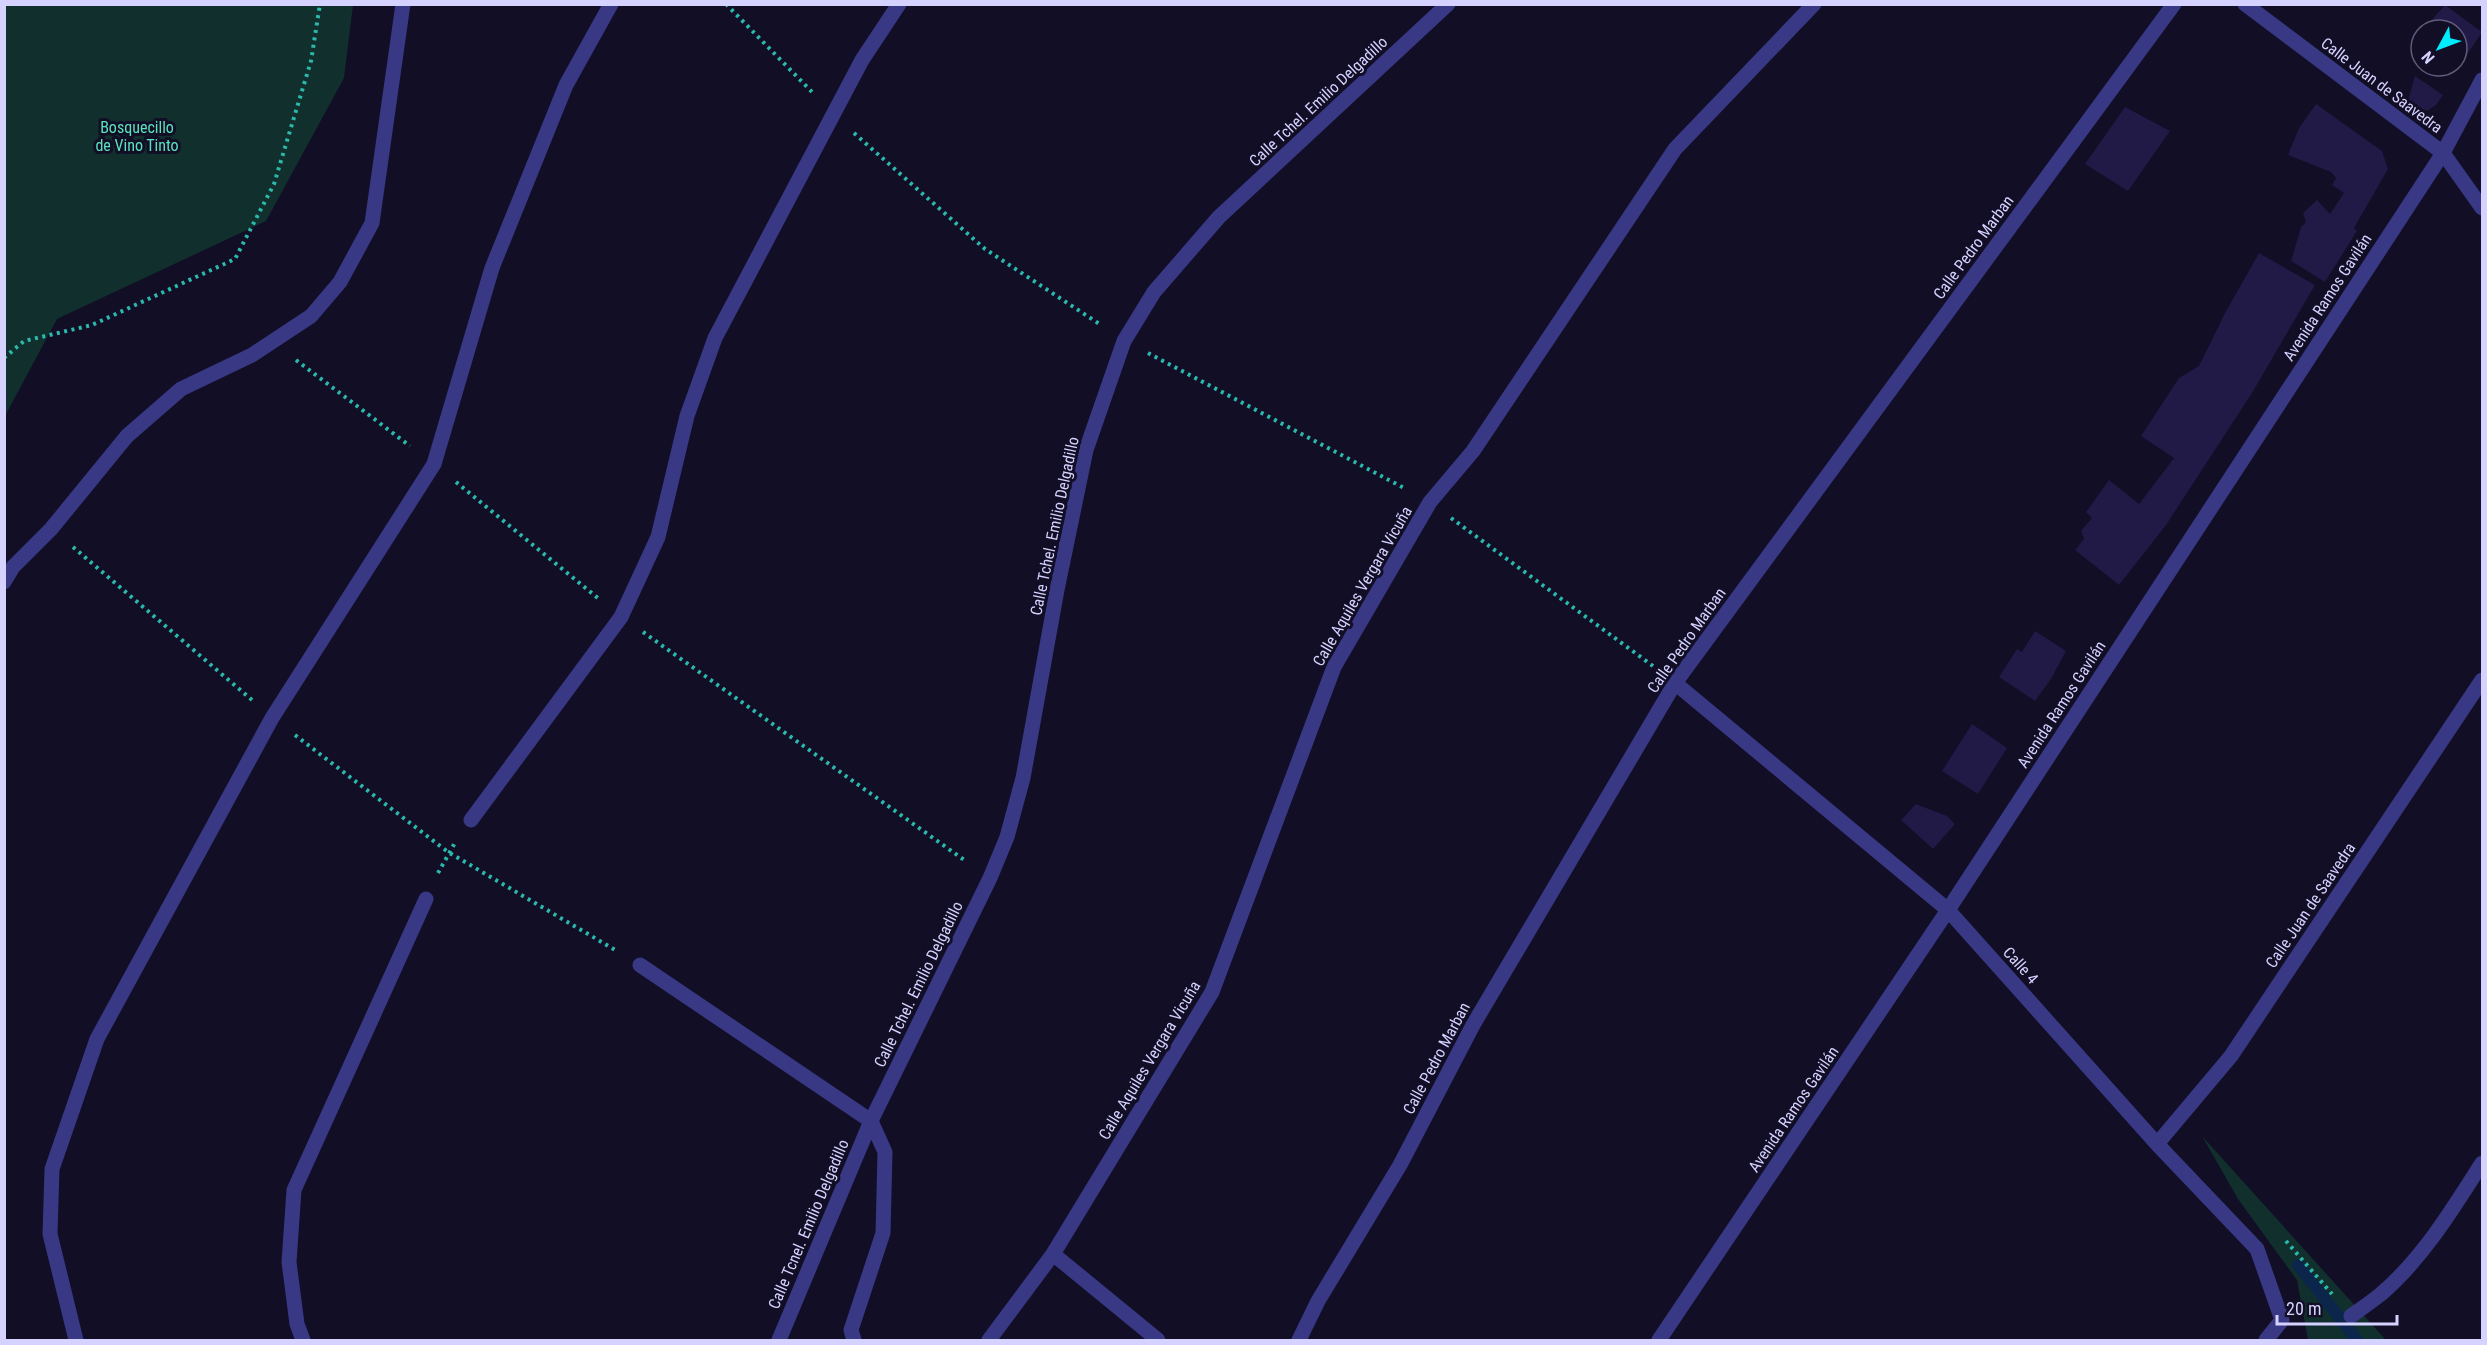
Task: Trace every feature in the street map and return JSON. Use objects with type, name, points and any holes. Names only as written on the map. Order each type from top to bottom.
[{"type":"street","points":[[4,582],[13,567],[51,529],[127,436],[181,389],[252,354],[311,316],[340,282],[372,223],[404,4]]},
{"type":"street","points":[[76,1341],[50,1234],[52,1169],[97,1039],[272,718],[434,464],[492,268],[566,85],[611,4]]},
{"type":"street","points":[[471,820],[621,617],[658,537],[687,416],[715,338],[862,60],[899,4]]},
{"type":"street","name":"Calle Tchel. Emilio Delgadillo","points":[[871,1121],[990,878],[1007,837],[1023,778],[1057,590],[1086,450],[1124,341],[1154,292],[1219,217],[1448,4]]},
{"type":"street","name":"Calle Aquiles Vergara Vicuña","points":[[989,1341],[1053,1254],[1212,992],[1334,667],[1430,502],[1473,451],[1675,148],[1814,4]]},
{"type":"street","name":"Calle Pedro Marban","points":[[1299,1341],[1318,1301],[1400,1165],[1473,1025],[1675,683],[2174,4]]},
{"type":"street","name":"Calle Juan de Saavedra","points":[[2245,4],[2443,153],[2482,208]]},
{"type":"street","name":"Avenida Ramos Gavilán","points":[[1659,1341],[1948,910],[2443,153],[2482,80]]},
{"type":"street","name":"Calle Juan de Saavedra","points":[[2157,1144],[2231,1056],[2482,680]]},
{"type":"street","name":"Calle 4","points":[[1675,683],[1948,910],[2157,1144],[2257,1249],[2282,1320],[2266,1341]]},
{"type":"street","points":[[303,1341],[297,1324],[289,1262],[294,1190],[426,899]]},
{"type":"street","points":[[640,965],[871,1121],[885,1152],[883,1233],[851,1330],[854,1341]]},
{"type":"street","name":"Calle Tcnel. Emilio Delgadillo","points":[[779,1341],[871,1121]]},
{"type":"street","points":[[2351,1316],[2382,1293],[2414,1260],[2452,1211],[2482,1163]]},
{"type":"street","points":[[1053,1254],[1158,1341]]},
{"type":"path","points":[[4,358],[24,341],[92,325],[236,259],[274,184],[311,61],[320,4]]},
{"type":"path","points":[[726,4],[834,114],[985,249],[1124,341],[1430,502],[1675,683]]},
{"type":"path","points":[[51,529],[272,718],[448,852],[640,965]]},
{"type":"path","points":[[621,617],[990,878]]},
{"type":"path","points":[[426,899],[448,852],[471,820]]},
{"type":"path","points":[[2283,1237],[2351,1316]]},
{"type":"green space","name":"Bosquecillo de Vino Tinto","points":[[5,4],[353,5],[344,78],[266,221],[57,319],[5,416]]},
{"type":"green space","points":[[2202,1136],[2386,1340],[2308,1340],[2297,1280],[2238,1199]]},
{"type":"building","points":[[2445,5],[2463,18],[2433,18]]},
{"type":"building","points":[[2469,23],[2482,32],[2469,52]]},
{"type":"building","points":[[2414,78],[2443,95],[2436,105],[2427,111],[2407,104]]},
{"type":"building","points":[[2316,104],[2382,151],[2388,169],[2354,228],[2357,231],[2325,282],[2291,261],[2301,227],[2306,222],[2303,213],[2317,200],[2330,214],[2344,193],[2332,185],[2336,178],[2331,172],[2288,155],[2299,128]]},
{"type":"building","points":[[2125,107],[2170,131],[2128,191],[2085,164]]},
{"type":"building","points":[[2259,253],[2315,285],[2252,393],[2166,525],[2119,585],[2075,550],[2084,539],[2081,531],[2092,518],[2086,512],[2109,480],[2139,504],[2174,458],[2141,436],[2179,378],[2199,366],[2225,313]]},
{"type":"building","points":[[2035,631],[2066,651],[2051,679],[2035,701],[1999,677],[2017,649],[2022,652]]},
{"type":"building","points":[[1972,724],[2007,748],[1978,794],[1942,771]]},
{"type":"building","points":[[1916,804],[1947,816],[1955,824],[1933,849],[1901,820]]},
{"type":"waterway","points":[[2298,1265],[2357,1340]]}]
